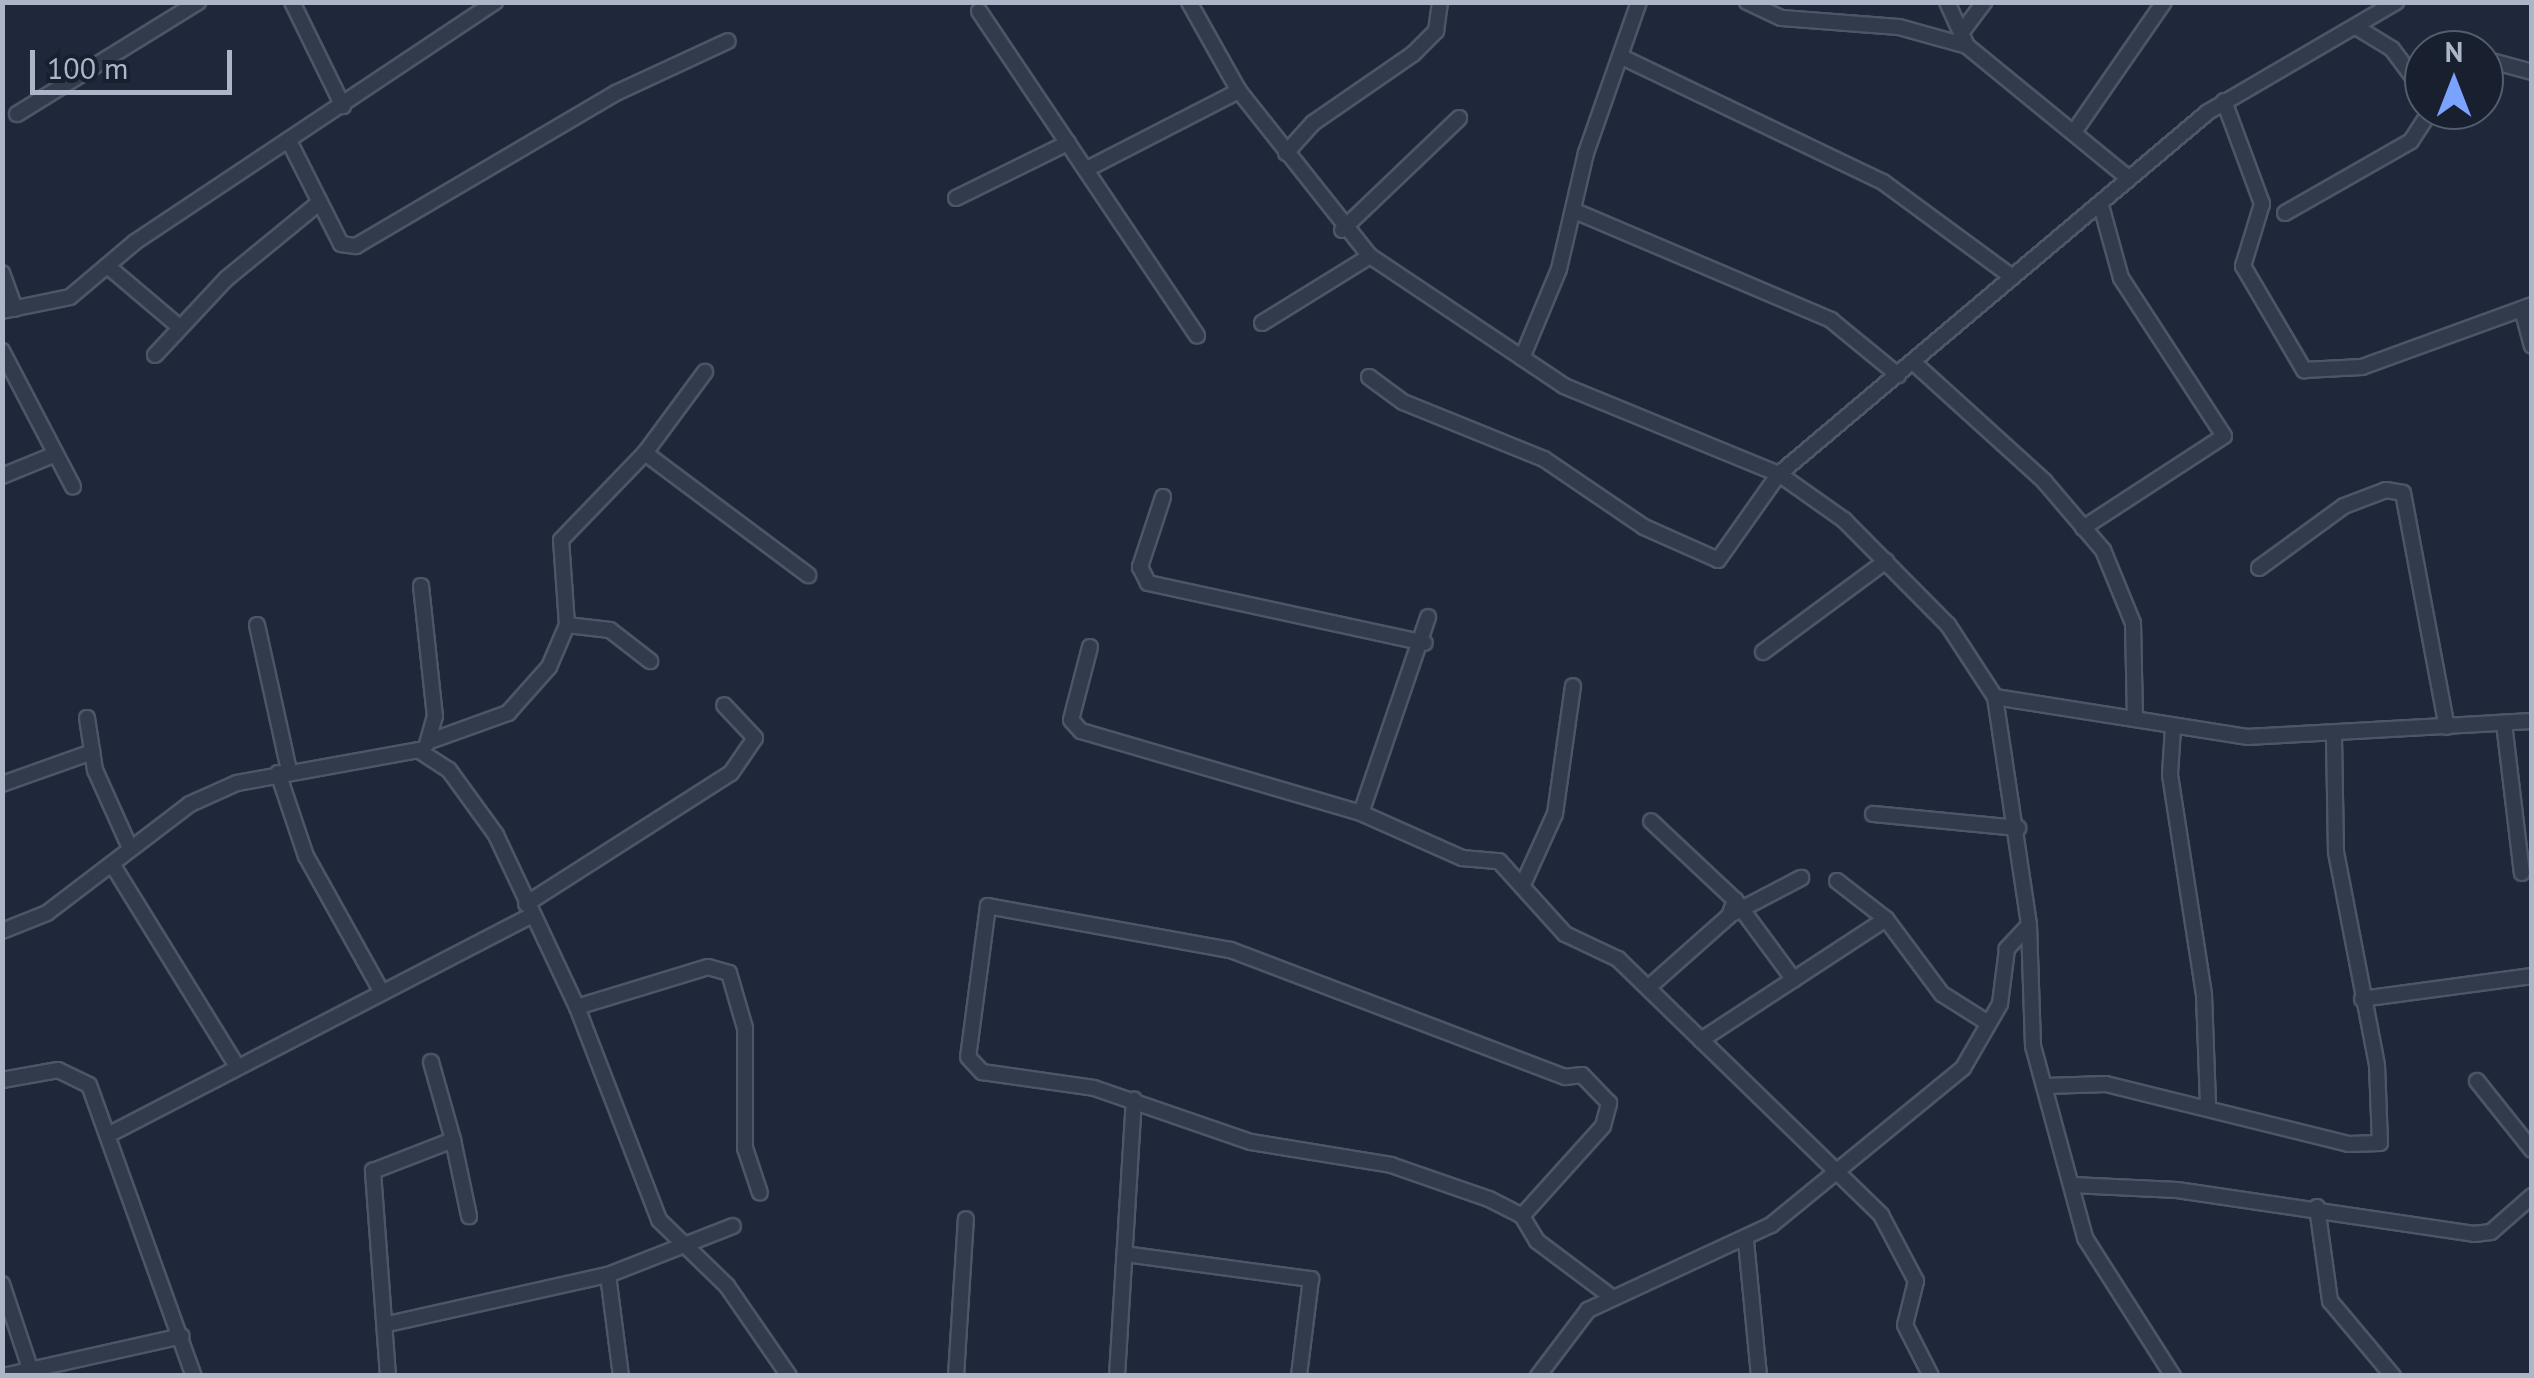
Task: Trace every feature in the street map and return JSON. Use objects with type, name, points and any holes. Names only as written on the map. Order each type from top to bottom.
[{"type":"street","points":[[17,114],[198,2]]},
{"type":"street","points":[[292,2],[344,106]]},
{"type":"street","points":[[2,273],[9,310],[70,297],[110,269],[135,242],[495,2]]},
{"type":"street","points":[[1190,2],[1239,91],[1342,230],[1370,256],[1522,358],[1603,405],[1779,474],[1886,561],[1948,625],[1995,697],[2030,924],[2032,1046],[2086,1238],[2167,1374]]},
{"type":"street","points":[[1286,153],[1436,31],[1440,2]]},
{"type":"street","points":[[1522,358],[1578,212],[1586,153],[1624,58],[1639,2]]},
{"type":"street","points":[[1746,2],[1782,18],[1899,28],[1964,39]]},
{"type":"street","points":[[1947,2],[1964,39],[2128,178]]},
{"type":"street","points":[[1964,39],[1984,2]]},
{"type":"street","points":[[2074,132],[2164,2]]},
{"type":"street","points":[[1368,377],[1403,402],[1544,459],[1710,560],[1779,474],[1914,363],[2011,276],[2102,209],[2128,178],[2224,101],[2396,2]]},
{"type":"street","points":[[980,11],[1197,336]]},
{"type":"street","points":[[2356,26],[2392,49],[2404,66]]},
{"type":"street","points":[[289,141],[341,244],[370,241],[616,93],[728,41]]},
{"type":"street","points":[[1624,58],[1858,168],[2011,276]]},
{"type":"street","points":[[2504,64],[2532,72]]},
{"type":"street","points":[[1087,169],[1239,91]]},
{"type":"street","points":[[2224,101],[2262,204],[2243,266],[2304,370],[2362,366],[2527,307],[2532,346]]},
{"type":"street","points":[[1342,230],[1459,118]]},
{"type":"street","points":[[2285,213],[2411,140],[2418,130]]},
{"type":"street","points":[[956,198],[1068,143]]},
{"type":"street","points":[[154,355],[177,326],[319,203]]},
{"type":"street","points":[[2083,528],[2224,436],[2121,278],[2102,209]]},
{"type":"street","points":[[1578,212],[1831,320],[1898,375]]},
{"type":"street","points":[[1262,323],[1370,256]]},
{"type":"street","points":[[110,269],[177,326]]},
{"type":"street","points":[[2,351],[73,487]]},
{"type":"street","points":[[1914,363],[2103,550],[2133,623],[2135,718]]},
{"type":"street","points":[[2,932],[47,913],[190,804],[284,772],[418,750],[433,740],[508,713],[549,667],[568,625],[562,540],[645,453],[705,372]]},
{"type":"street","points":[[645,453],[808,576]]},
{"type":"street","points":[[2,476],[56,454]]},
{"type":"street","points":[[2259,568],[2344,506],[2403,493],[2447,727]]},
{"type":"street","points":[[1163,497],[1140,567],[1148,583],[1425,644]]},
{"type":"street","points":[[1764,652],[1886,561]]},
{"type":"street","points":[[421,586],[433,740]]},
{"type":"street","points":[[1361,813],[1425,644],[1428,617]]},
{"type":"street","points":[[257,625],[284,772],[306,856],[380,989]]},
{"type":"street","points":[[568,625],[610,630],[650,661]]},
{"type":"street","points":[[1090,647],[1071,720],[1081,731],[1361,813],[1410,840],[1500,862],[1525,880],[1564,934],[1618,959],[1840,1170],[1906,1250],[1916,1281],[1905,1326],[1931,1376]]},
{"type":"street","points":[[1525,880],[1555,814],[1572,686]]},
{"type":"street","points":[[1995,697],[2135,718],[2173,728],[2334,734],[2532,721]]},
{"type":"street","points":[[108,1135],[529,910],[741,762],[755,738],[724,705]]},
{"type":"street","points":[[87,718],[92,752],[130,848]]},
{"type":"street","points":[[2504,723],[2522,873]]},
{"type":"street","points":[[2173,728],[2170,775],[2204,995],[2208,1104]]},
{"type":"street","points":[[2046,1086],[2106,1084],[2183,1107],[2208,1104],[2350,1144],[2380,1143],[2378,1065],[2336,852],[2334,734]]},
{"type":"street","points":[[418,750],[474,800],[577,1007],[645,1191],[679,1246],[727,1286],[789,1376]]},
{"type":"street","points":[[2,784],[92,752]]},
{"type":"street","points":[[1873,814],[2018,828]]},
{"type":"street","points":[[1651,821],[1736,908],[1794,980]]},
{"type":"street","points":[[112,864],[236,1065]]},
{"type":"street","points":[[1649,987],[1736,908],[1802,878]]},
{"type":"street","points":[[1836,881],[1886,918],[1942,994],[1988,1024]]},
{"type":"street","points":[[1522,1216],[1603,1126],[1609,1104],[1582,1075],[1564,1077],[1230,950],[988,906],[973,1065],[1134,1100],[1269,1147],[1391,1166],[1522,1216],[1538,1240],[1609,1295]]},
{"type":"street","points":[[1702,1040],[1886,918]]},
{"type":"street","points":[[1538,1376],[1609,1295],[1746,1241],[1840,1170],[1962,1068],[2000,1004],[2007,949],[2030,924]]},
{"type":"street","points":[[577,1007],[708,967],[729,973],[745,1028],[745,1148],[760,1193]]},
{"type":"street","points":[[2362,999],[2532,976]]},
{"type":"street","points":[[431,1062],[469,1216]]},
{"type":"street","points":[[2,1080],[77,1074],[108,1135],[194,1376]]},
{"type":"street","points":[[2477,1082],[2532,1150]]},
{"type":"street","points":[[1117,1376],[1134,1100]]},
{"type":"street","points":[[388,1376],[388,1324],[373,1171],[453,1140]]},
{"type":"street","points":[[2072,1185],[2317,1207],[2474,1234],[2491,1232],[2532,1196]]},
{"type":"street","points":[[2317,1207],[2330,1302],[2394,1376]]},
{"type":"street","points":[[956,1376],[966,1219]]},
{"type":"street","points":[[388,1324],[608,1275],[732,1226]]},
{"type":"street","points":[[1746,1241],[1759,1376]]},
{"type":"street","points":[[1125,1254],[1312,1279],[1299,1376]]},
{"type":"street","points":[[608,1275],[621,1376]]},
{"type":"street","points":[[2,1284],[31,1371]]},
{"type":"street","points":[[3,1376],[182,1336]]}]
